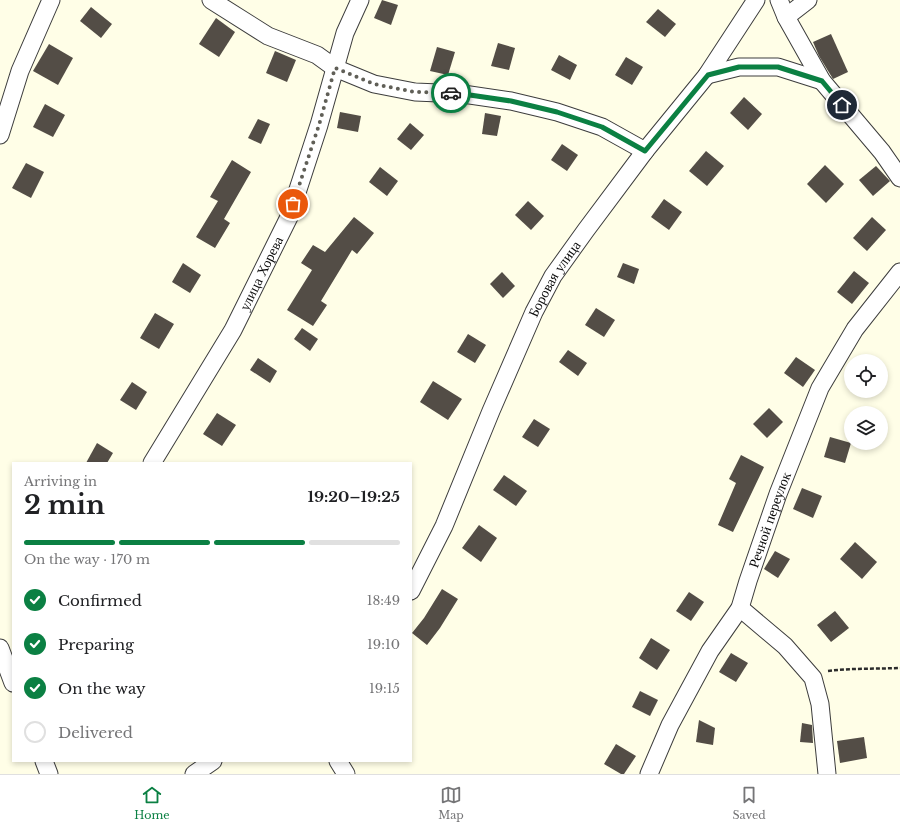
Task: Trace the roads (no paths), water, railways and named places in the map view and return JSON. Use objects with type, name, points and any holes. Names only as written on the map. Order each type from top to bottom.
[{"type":"street","points":[[0,135],[20,71],[51,0]]},
{"type":"street","points":[[211,0],[268,36],[317,55],[335,68],[374,84],[415,92],[463,94],[511,101],[557,112],[602,127],[645,151]]},
{"type":"street","name":"улица Хорева","points":[[153,462],[233,330],[289,216],[319,125],[345,33],[360,0]]},
{"type":"street","name":"Боровая улица","points":[[412,589],[444,526],[491,411],[534,312],[553,276],[645,151],[708,75],[756,0]]},
{"type":"street","points":[[779,0],[786,17],[822,81],[882,152],[900,178]]},
{"type":"street","points":[[786,17],[808,0]]},
{"type":"street","points":[[708,75],[739,67],[778,67],[822,81]]},
{"type":"street","name":"Речной переулок","points":[[649,774],[670,725],[710,651],[740,608],[778,494],[820,388],[855,329],[900,272]]},
{"type":"street","points":[[740,608],[785,646],[813,678],[820,704],[827,774]]},
{"type":"street","points":[[0,648],[12,679]]},
{"type":"street","points":[[44,762],[49,774]]},
{"type":"street","points":[[194,774],[212,762]]},
{"type":"street","points":[[339,762],[346,774]]}]
